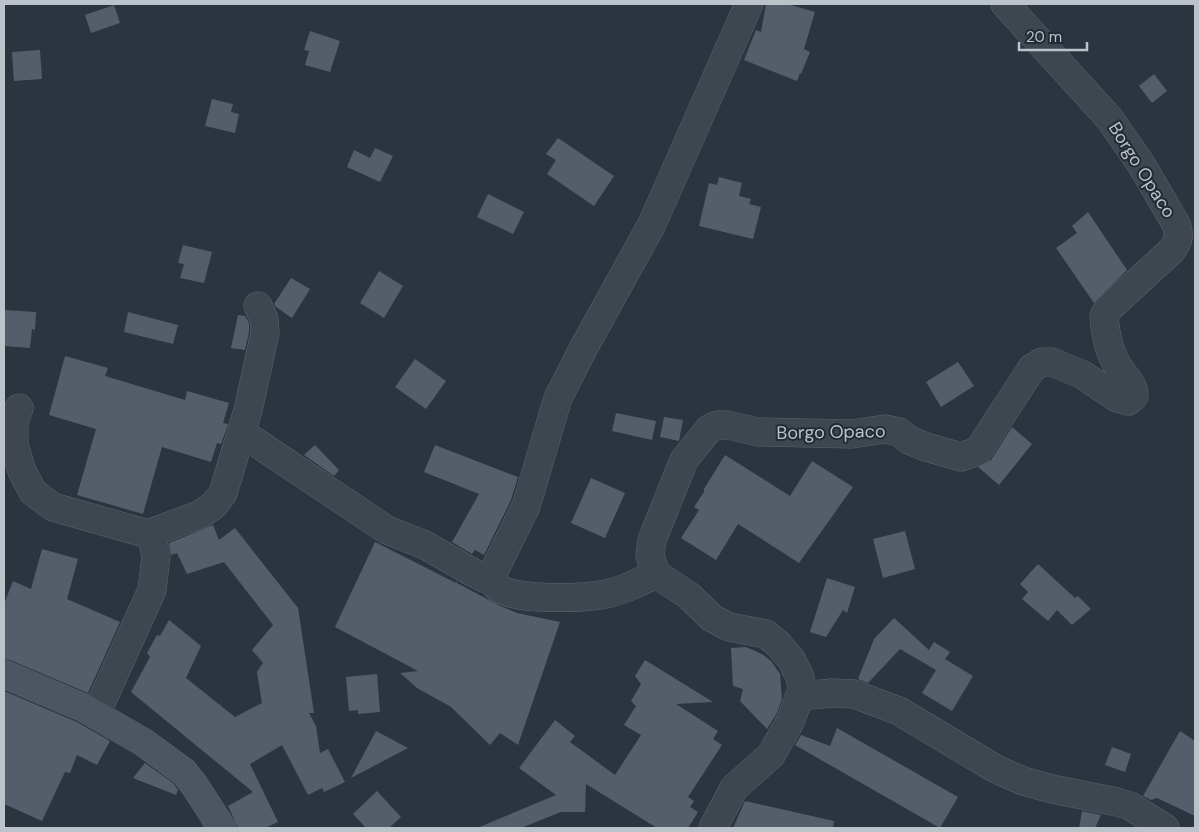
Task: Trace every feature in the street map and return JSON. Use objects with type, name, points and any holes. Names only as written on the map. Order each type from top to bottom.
[{"type":"main road","points":[[4,674],[96,714],[143,742],[184,772],[222,828]]},
{"type":"street","points":[[713,828],[734,788],[771,755],[790,720],[800,696],[802,689],[800,677],[791,659],[778,644],[766,634],[729,627],[712,618],[688,596],[656,574],[634,585],[606,594],[575,597],[531,597],[509,593],[497,587],[492,579],[494,571],[526,506],[558,398],[652,224],[749,4]]},
{"type":"street","name":"Borgo Opaco","points":[[656,574],[650,556],[652,540],[684,460],[709,429],[717,425],[728,425],[758,432],[852,434],[885,429],[899,432],[909,440],[926,447],[961,457],[978,451],[1032,368],[1042,362],[1052,362],[1083,375],[1117,398],[1128,401],[1134,396],[1134,388],[1116,365],[1104,316],[1108,308],[1172,250],[1178,242],[1179,233],[1176,224],[1141,164],[1109,118],[1006,4]]},
{"type":"street","points":[[19,408],[14,423],[14,445],[22,471],[33,492],[53,507],[148,534],[201,514],[214,505],[223,493],[242,433],[265,333],[264,319],[258,306]]},
{"type":"street","points":[[242,433],[386,530],[425,545],[470,571],[484,578],[492,579]]},
{"type":"street","points":[[96,714],[152,590],[156,556],[153,542],[148,534]]},
{"type":"street","points":[[800,696],[832,693],[854,694],[899,712],[996,769],[1023,781],[1130,806],[1165,828]]},
{"type":"building","points":[[766,4],[787,4],[815,12],[804,49],[810,52],[797,81],[744,60],[756,30],[761,32]]},
{"type":"building","points":[[114,5],[120,23],[91,33],[85,15]]},
{"type":"building","points":[[310,31],[340,41],[330,72],[305,65],[309,51],[304,50]]},
{"type":"building","points":[[40,50],[42,79],[14,81],[12,52]]},
{"type":"building","points":[[1154,74],[1167,91],[1152,103],[1139,86]]},
{"type":"building","points":[[212,99],[233,104],[231,112],[239,114],[235,133],[205,126]]},
{"type":"building","points":[[558,138],[614,176],[594,206],[547,174],[556,160],[546,154]]},
{"type":"building","points":[[375,148],[393,156],[380,182],[347,167],[354,150],[370,158]]},
{"type":"building","points":[[719,177],[742,183],[739,196],[751,199],[749,204],[761,207],[753,239],[699,226],[709,183],[717,185]]},
{"type":"building","points":[[488,194],[524,212],[513,234],[477,217]]},
{"type":"building","points":[[1088,212],[1127,270],[1094,303],[1056,248],[1077,233],[1072,226]]},
{"type":"building","points":[[183,245],[212,252],[204,283],[180,278],[184,264],[178,263]]},
{"type":"building","points":[[379,271],[403,286],[384,318],[360,303]]},
{"type":"building","points":[[291,278],[310,289],[292,318],[274,304]]},
{"type":"building","points":[[4,310],[36,312],[35,330],[32,329],[30,348],[4,346]]},
{"type":"building","points":[[128,312],[178,325],[173,344],[124,332]]},
{"type":"building","points":[[238,315],[245,316],[249,323],[245,350],[231,348]]},
{"type":"building","points":[[65,356],[108,368],[105,376],[185,400],[187,391],[229,403],[223,423],[228,424],[221,444],[217,443],[211,462],[162,447],[143,514],[77,495],[96,429],[49,415]]},
{"type":"building","points":[[415,359],[446,381],[426,409],[395,387]]},
{"type":"building","points":[[958,362],[974,386],[941,407],[926,382]]},
{"type":"building","points":[[616,413],[656,421],[652,440],[612,431]]},
{"type":"building","points":[[664,417],[683,420],[679,441],[660,437]]},
{"type":"building","points":[[1012,427],[1032,444],[999,485],[978,467],[991,460]]},
{"type":"building","points":[[315,445],[339,470],[334,476],[304,455]]},
{"type":"building","points":[[435,445],[518,477],[511,500],[484,555],[475,550],[472,554],[452,542],[479,494],[424,472]]},
{"type":"building","points":[[725,455],[790,496],[812,461],[853,487],[799,563],[738,524],[716,560],[681,538],[699,510],[694,507]]},
{"type":"building","points":[[591,478],[625,493],[605,538],[571,523]]},
{"type":"building","points":[[213,525],[219,540],[235,528],[298,608],[314,713],[309,713],[316,726],[320,753],[328,749],[345,782],[324,792],[322,788],[308,795],[282,745],[250,764],[278,822],[265,828],[238,828],[228,806],[253,792],[131,692],[150,657],[147,653],[157,635],[160,636],[169,620],[201,646],[186,678],[235,717],[262,703],[257,672],[263,663],[252,650],[273,625],[224,562],[187,574],[177,553],[171,555],[169,543]]},
{"type":"building","points":[[905,531],[915,569],[883,578],[873,539]]},
{"type":"building","points":[[375,542],[456,583],[456,581],[500,606],[517,613],[560,622],[518,745],[500,733],[490,745],[451,707],[417,688],[400,673],[418,671],[335,627]]},
{"type":"building","points":[[42,549],[78,559],[67,599],[120,622],[88,693],[4,659],[4,604],[13,581],[31,589]]},
{"type":"building","points":[[1038,564],[1075,598],[1078,596],[1091,609],[1072,625],[1057,610],[1048,621],[1022,599],[1028,592],[1020,584]]},
{"type":"building","points":[[827,578],[855,587],[847,613],[843,610],[826,637],[810,632]]},
{"type":"building","points":[[894,618],[929,650],[934,642],[950,652],[945,659],[973,676],[952,711],[922,693],[936,670],[900,649],[868,683],[858,679],[874,639]]},
{"type":"building","points":[[746,647],[762,654],[771,661],[780,674],[782,699],[777,713],[767,729],[740,701],[743,689],[733,686],[731,648]]},
{"type":"building","points":[[645,660],[713,702],[676,704],[718,731],[713,739],[722,745],[688,797],[694,801],[690,807],[698,812],[688,828],[657,828],[586,784],[585,812],[561,812],[521,828],[477,828],[556,795],[519,768],[555,720],[575,736],[570,742],[615,775],[641,735],[624,725],[636,706],[631,701],[641,684],[635,676]]},
{"type":"building","points":[[377,674],[380,712],[358,714],[358,710],[349,711],[346,677]]},
{"type":"building","points":[[4,691],[77,722],[110,741],[97,765],[77,755],[70,773],[65,772],[42,821],[4,804]]},
{"type":"building","points":[[837,728],[958,797],[940,828],[795,745],[801,735],[830,746]]},
{"type":"building","points":[[376,731],[408,748],[351,778]]},
{"type":"building","points":[[1180,731],[1195,741],[1195,816],[1157,798],[1151,800],[1143,796]]},
{"type":"building","points":[[1112,747],[1131,754],[1125,772],[1105,765]]},
{"type":"building","points":[[145,763],[173,783],[178,790],[176,795],[133,778]]},
{"type":"building","points":[[377,791],[401,817],[389,828],[366,828],[353,814]]},
{"type":"building","points":[[745,801],[834,821],[833,828],[733,828]]},
{"type":"building","points":[[1082,811],[1101,815],[1095,828],[1079,828]]}]
